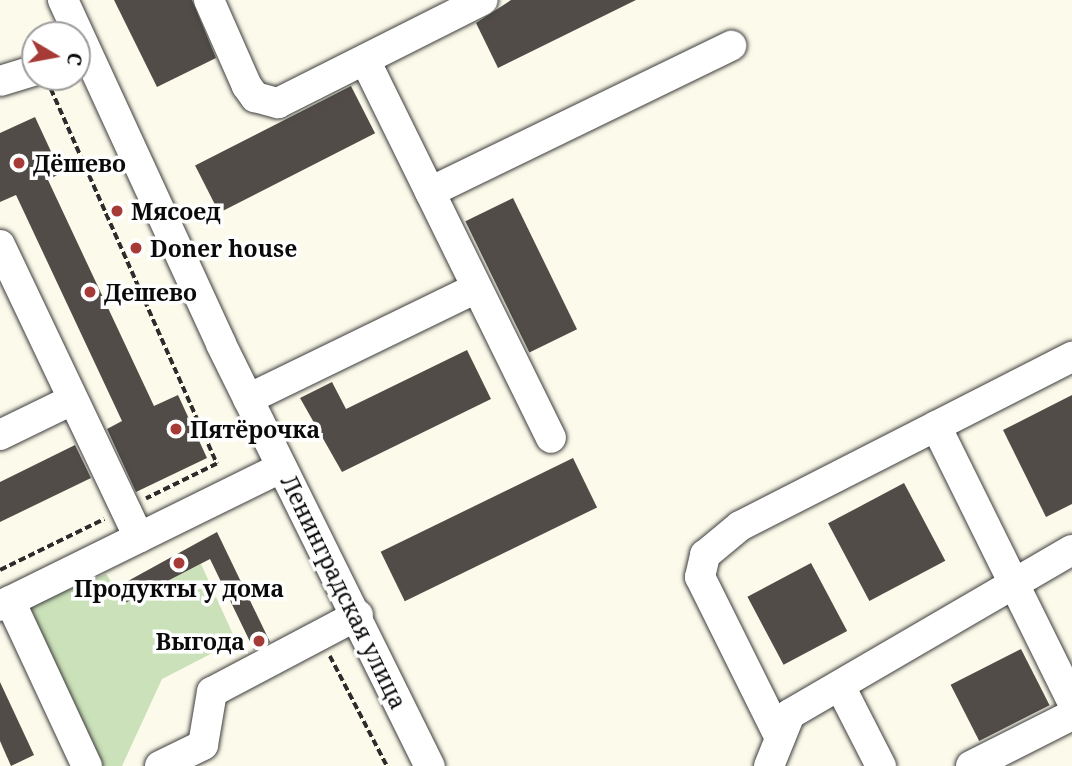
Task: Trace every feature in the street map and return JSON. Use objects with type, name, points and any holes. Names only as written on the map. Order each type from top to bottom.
[{"type":"street","name":"Ленинградская улица","points":[[63,0],[71,21]]},
{"type":"street","points":[[209,0],[247,86],[262,100],[285,100],[483,0]]},
{"type":"street","points":[[430,192],[731,46]]},
{"type":"street","points":[[365,60],[551,438]]},
{"type":"street","name":"Ленинградская улица","points":[[91,72],[248,399],[358,615],[430,766]]},
{"type":"street","points":[[0,81],[21,80]]},
{"type":"street","points":[[0,245],[139,538]]},
{"type":"street","points":[[248,399],[477,288]]},
{"type":"street","points":[[780,738],[700,565],[740,526],[1072,357]]},
{"type":"street","points":[[0,435],[72,400]]},
{"type":"street","points":[[936,426],[1072,701]]},
{"type":"street","points":[[86,766],[5,603],[282,467]]},
{"type":"street","points":[[769,766],[790,714],[1072,551]]},
{"type":"street","points":[[160,766],[203,744],[212,692],[358,615]]},
{"type":"street","points":[[840,686],[881,766]]},
{"type":"street","points":[[971,766],[1072,715]]},
{"type":"path","points":[[0,570],[217,464],[52,91]]},
{"type":"path","points":[[319,635],[387,766]]},
{"type":"green space","points":[[201,564],[236,641],[162,679],[122,766],[97,766],[28,606],[106,574],[125,602]]},
{"type":"building","points":[[114,0],[192,0],[216,58],[157,87]]},
{"type":"building","points":[[511,0],[636,0],[498,68],[476,23]]},
{"type":"building","points":[[351,86],[375,133],[219,213],[195,165]]},
{"type":"building","points":[[35,117],[61,173],[48,180],[154,406],[178,395],[207,458],[136,492],[107,429],[122,421],[16,195],[0,202],[0,133]]},
{"type":"building","points":[[513,198],[577,329],[529,352],[465,221]]},
{"type":"building","points":[[467,350],[491,399],[342,472],[300,398],[332,382],[346,409]]},
{"type":"building","points":[[1072,395],[1072,504],[1046,517],[1003,430]]},
{"type":"building","points":[[75,445],[91,478],[0,522],[0,482]]},
{"type":"building","points":[[573,458],[597,507],[405,601],[381,552]]},
{"type":"building","points":[[904,483],[945,561],[869,601],[828,523]]},
{"type":"building","points":[[217,532],[270,642],[254,650],[210,559],[125,603],[117,587]]},
{"type":"building","points":[[811,563],[847,631],[784,665],[747,597]]},
{"type":"building","points":[[1021,649],[1050,705],[979,741],[951,685]]},
{"type":"building","points":[[0,682],[34,755],[11,766],[0,741]]},
{"type":"place","name":"Дёшево","points":[[19,163]]},
{"type":"place","name":"Мясоед","points":[[117,211]]},
{"type":"place","name":"Doner house","points":[[136,248]]},
{"type":"place","name":"Дешево","points":[[90,292]]},
{"type":"place","name":"Пятёрочка","points":[[176,429]]},
{"type":"place","name":"Продукты у дома","points":[[179,563]]},
{"type":"place","name":"Выгода","points":[[259,641]]}]
